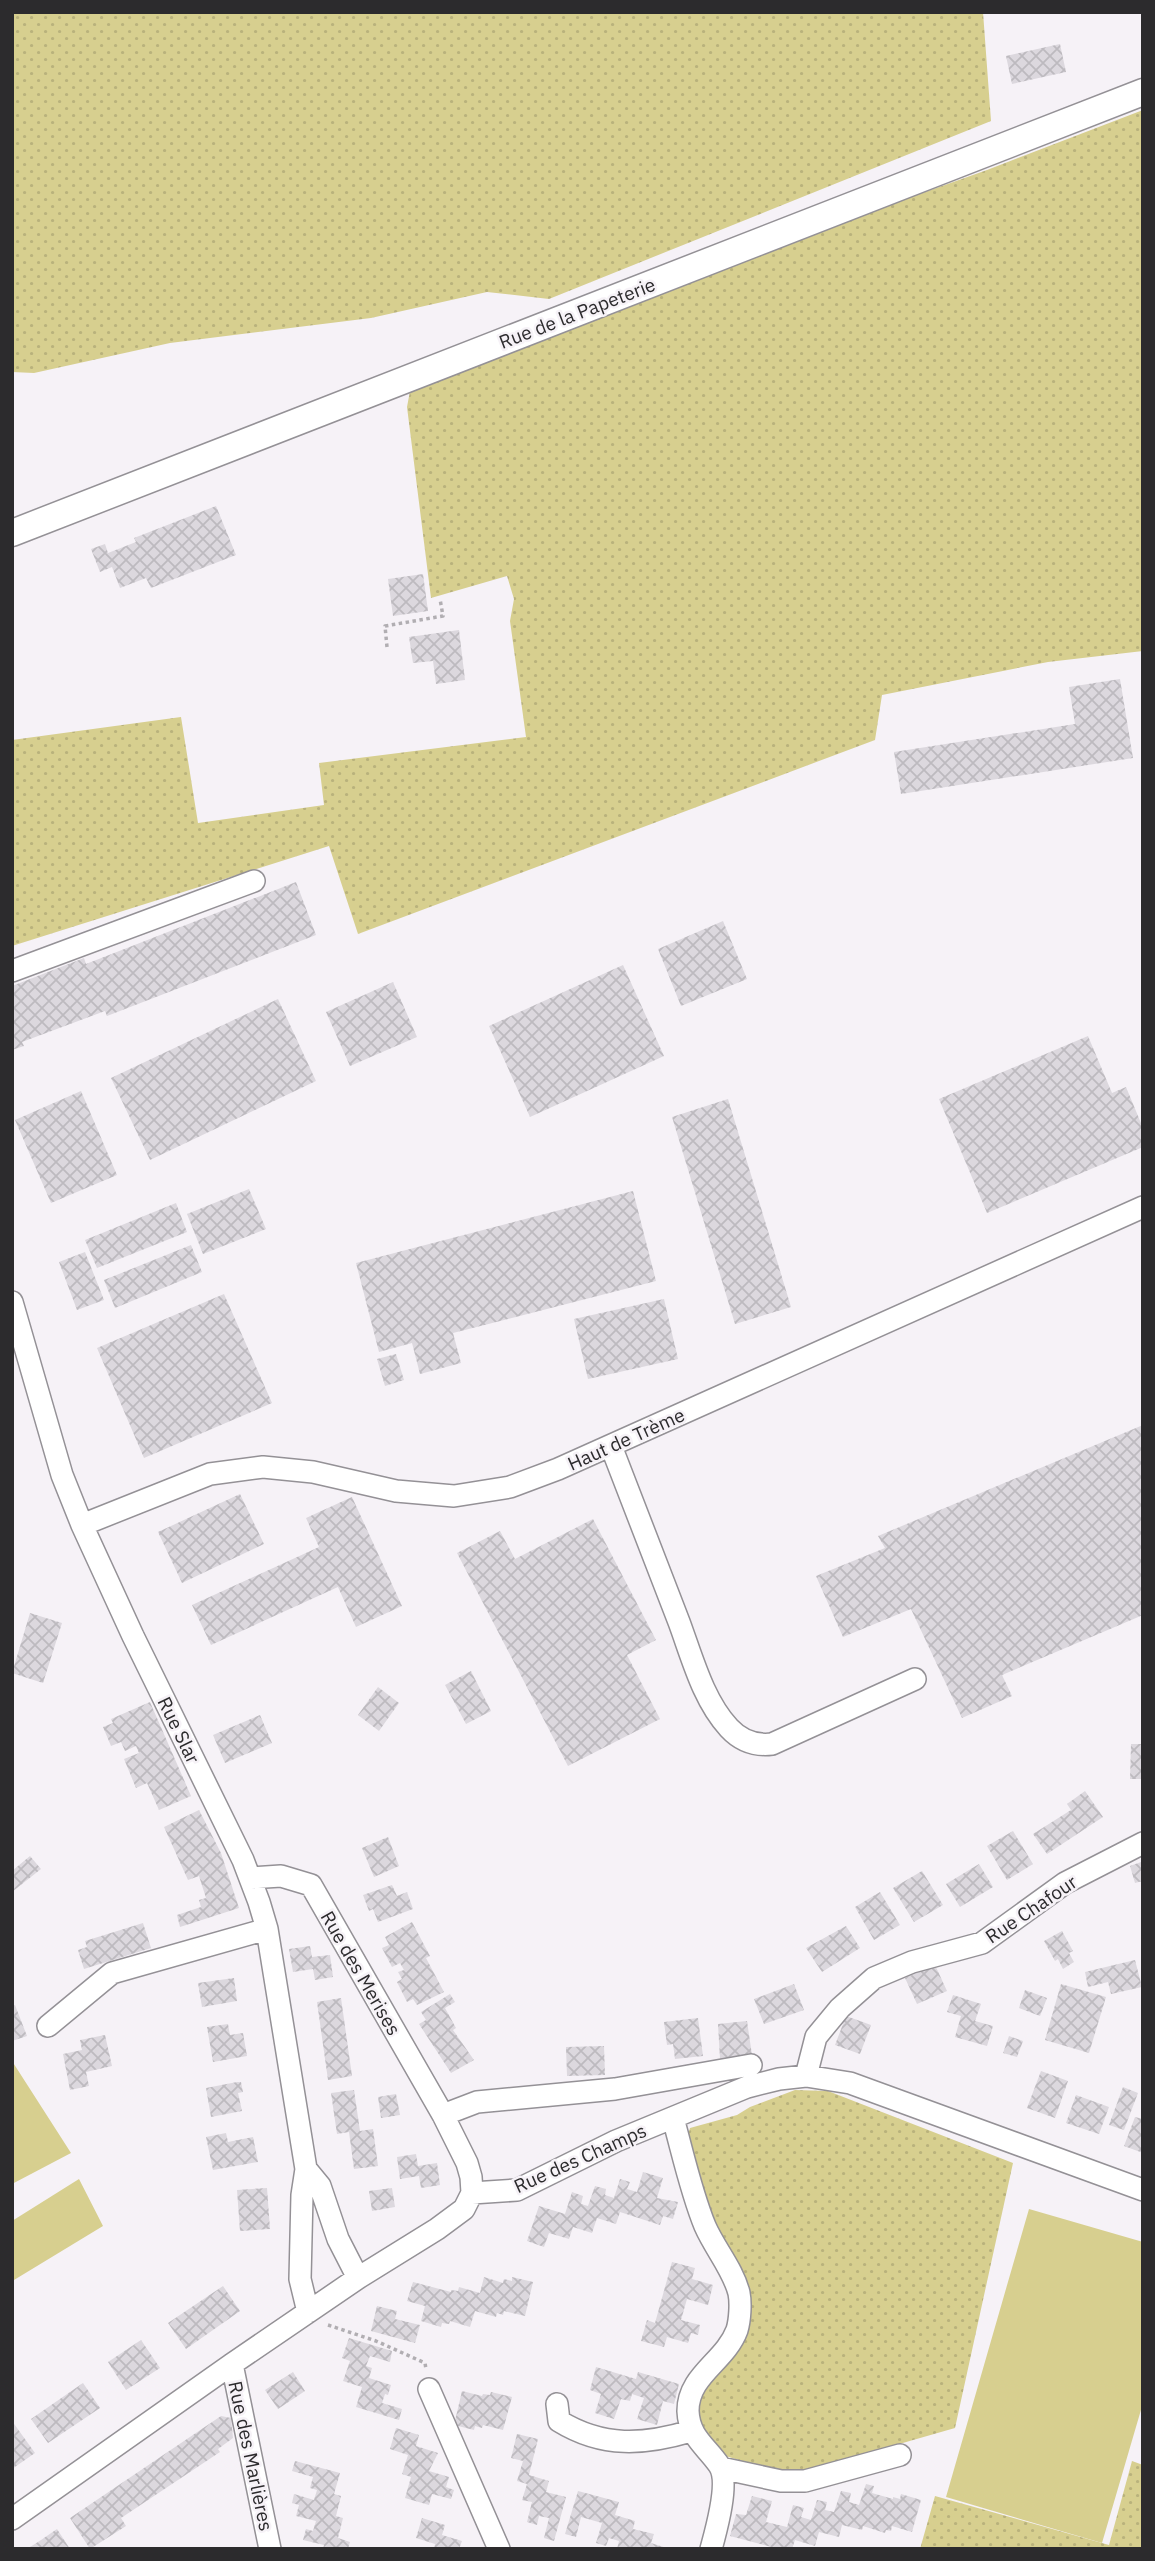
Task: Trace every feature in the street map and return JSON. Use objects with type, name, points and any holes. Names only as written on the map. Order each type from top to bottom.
[{"type":"main road","name":"Rue de la Papeterie","points":[[12,533],[1143,92]]},
{"type":"street","points":[[12,971],[254,881]]},
{"type":"street","name":"Haut de Trème","points":[[82,1525],[210,1474],[263,1468],[313,1472],[397,1491],[454,1496],[510,1487],[611,1446],[1143,1207]]},
{"type":"street","name":"Rue Slar","points":[[12,1302],[62,1475],[82,1525],[251,1878],[267,1929],[306,2169],[302,2195],[300,2280],[305,2314]]},
{"type":"street","points":[[611,1446],[699,1675],[713,1707],[730,1729],[749,1743],[772,1744],[915,1679]]},
{"type":"street","name":"Rue Chafour","points":[[806,2076],[816,2037],[840,2008],[874,1978],[937,1954],[982,1943],[1065,1883],[1143,1843]]},
{"type":"street","name":"Rue des Merises","points":[[251,1878],[281,1876],[311,1885],[443,2115],[467,2163],[472,2193]]},
{"type":"street","points":[[48,2026],[112,1973],[267,1929]]},
{"type":"street","points":[[443,2115],[477,2102],[615,2089],[751,2065]]},
{"type":"street","name":"Rue des Champs","points":[[472,2193],[517,2190],[616,2141],[747,2087],[806,2076],[850,2083],[1143,2190]]},
{"type":"street","points":[[673,2118],[705,2225],[718,2254],[732,2274],[739,2294],[737,2330],[726,2348],[693,2387],[688,2410],[691,2431],[721,2468],[722,2512],[711,2549]]},
{"type":"street","name":"Rue Slar","points":[[306,2169],[320,2186],[338,2239],[358,2278]]},
{"type":"street","points":[[12,2519],[305,2314],[446,2223],[464,2209],[472,2193]]},
{"type":"street","name":"Rue des Marlières","points":[[232,2364],[270,2549]]},
{"type":"street","points":[[429,2389],[499,2549]]},
{"type":"street","points":[[557,2404],[559,2421],[593,2436],[628,2443],[661,2440],[691,2431]]},
{"type":"street","points":[[721,2468],[781,2481],[805,2481],[900,2455]]},
{"type":"path","points":[[387,647],[385,626],[443,616],[440,599]]},
{"type":"path","points":[[305,2314],[425,2363],[429,2389]]},
{"type":"shaded area","points":[[12,12],[983,12],[991,121],[549,299],[487,292],[371,318],[170,343],[34,373],[12,372]]},
{"type":"shaded area","points":[[1143,110],[1143,651],[1048,662],[882,695],[875,740],[358,934],[329,846],[12,946],[12,740],[181,717],[198,823],[324,805],[319,763],[526,737],[510,621],[514,599],[507,576],[431,598],[407,407],[410,391],[776,245],[987,170]]},
{"type":"shaded area","points":[[12,2061],[71,2153],[12,2184]]},
{"type":"shaded area","points":[[795,2090],[828,2091],[1013,2163],[955,2428],[805,2471],[784,2473],[722,2455],[700,2430],[696,2411],[700,2389],[744,2333],[719,2237],[687,2139],[690,2128],[737,2115],[750,2107]]},
{"type":"shaded area","points":[[79,2179],[103,2226],[14,2280],[12,2221]]},
{"type":"shaded area","points":[[1029,2209],[1143,2242],[1143,2403],[1102,2543],[946,2497]]},
{"type":"shaded area","points":[[1132,2461],[1143,2465],[1143,2549],[920,2549],[935,2496],[1109,2545]]},
{"type":"building","points":[[1060,44],[1066,72],[1012,84],[1006,56]]},
{"type":"building","points":[[216,506],[236,555],[151,588],[146,578],[120,588],[112,567],[100,572],[91,549],[105,544],[108,553],[136,542],[134,538]]},
{"type":"building","points":[[423,574],[428,611],[393,616],[388,579]]},
{"type":"building","points":[[459,630],[465,680],[436,684],[433,661],[413,663],[409,637]]},
{"type":"building","points":[[1120,679],[1133,758],[901,794],[894,752],[1075,724],[1069,687]]},
{"type":"building","points":[[296,882],[316,935],[107,1016],[105,1011],[22,1042],[24,1046],[12,1050],[12,986],[84,958],[86,964]]},
{"type":"building","points":[[723,921],[747,979],[681,1006],[658,949]]},
{"type":"building","points":[[623,965],[664,1056],[530,1117],[489,1026]]},
{"type":"building","points":[[393,982],[417,1037],[350,1066],[326,1012]]},
{"type":"building","points":[[278,999],[316,1081],[150,1160],[111,1078]]},
{"type":"building","points":[[1088,1036],[1112,1093],[1126,1087],[1143,1128],[1143,1147],[987,1213],[939,1099]]},
{"type":"building","points":[[81,1091],[117,1175],[51,1203],[15,1120]]},
{"type":"building","points":[[728,1099],[791,1307],[735,1324],[672,1117]]},
{"type":"building","points":[[249,1189],[266,1229],[203,1254],[187,1214]]},
{"type":"building","points":[[633,1191],[656,1281],[453,1333],[461,1363],[420,1374],[412,1343],[379,1352],[356,1263]]},
{"type":"building","points":[[176,1203],[187,1232],[97,1268],[85,1240]]},
{"type":"building","points":[[191,1245],[202,1272],[115,1308],[104,1280]]},
{"type":"building","points":[[85,1252],[104,1300],[77,1310],[59,1262]]},
{"type":"building","points":[[224,1294],[272,1403],[144,1458],[97,1348]]},
{"type":"building","points":[[664,1299],[678,1359],[588,1379],[574,1319]]},
{"type":"building","points":[[396,1354],[404,1380],[385,1386],[377,1359]]},
{"type":"building","points":[[1143,1425],[1143,1615],[1002,1675],[1012,1696],[962,1718],[911,1609],[843,1637],[816,1576],[885,1548],[878,1536]]},
{"type":"building","points":[[240,1494],[264,1544],[182,1583],[158,1532]]},
{"type":"building","points":[[352,1497],[402,1606],[356,1627],[338,1587],[211,1645],[192,1605],[319,1547],[306,1518]]},
{"type":"building","points":[[593,1519],[656,1640],[627,1655],[660,1719],[568,1766],[457,1553],[500,1531],[515,1559]]},
{"type":"building","points":[[30,1613],[62,1623],[43,1683],[12,1673]]},
{"type":"building","points":[[471,1671],[491,1711],[466,1724],[445,1685]]},
{"type":"building","points":[[378,1687],[399,1703],[379,1731],[358,1715]]},
{"type":"building","points":[[150,1702],[191,1796],[159,1810],[147,1783],[136,1788],[124,1759],[139,1753],[136,1746],[125,1751],[121,1742],[111,1746],[103,1727],[113,1723],[111,1719]]},
{"type":"building","points":[[260,1715],[272,1743],[225,1763],[213,1735]]},
{"type":"building","points":[[1131,1744],[1143,1744],[1143,1779],[1130,1779]]},
{"type":"building","points":[[1085,1791],[1103,1817],[1047,1854],[1033,1834],[1071,1810],[1067,1804]]},
{"type":"building","points":[[199,1810],[221,1853],[239,1908],[180,1927],[177,1915],[201,1907],[199,1900],[206,1898],[199,1876],[188,1880],[164,1827]]},
{"type":"building","points":[[1013,1831],[1033,1864],[1007,1880],[987,1846]]},
{"type":"building","points":[[388,1837],[399,1866],[374,1877],[362,1848]]},
{"type":"building","points":[[30,1856],[41,1869],[12,1892],[12,1871]]},
{"type":"building","points":[[1141,1862],[1143,1881],[1135,1883],[1130,1866]]},
{"type":"building","points":[[979,1864],[993,1887],[960,1907],[946,1884]]},
{"type":"building","points":[[922,1871],[943,1905],[914,1922],[893,1888]]},
{"type":"building","points":[[392,1885],[397,1896],[407,1892],[413,1909],[378,1922],[373,1909],[369,1911],[363,1895]]},
{"type":"building","points":[[880,1892],[900,1925],[874,1940],[855,1907]]},
{"type":"building","points":[[412,1922],[430,1956],[426,1958],[444,1992],[417,2005],[413,1999],[407,2002],[397,1982],[402,1979],[398,1972],[404,1970],[400,1963],[392,1967],[382,1948],[389,1945],[385,1937]]},
{"type":"building","points":[[143,1923],[151,1948],[84,1969],[78,1950],[87,1947],[85,1941]]},
{"type":"building","points":[[846,1926],[860,1948],[822,1972],[806,1948]]},
{"type":"building","points":[[1062,1931],[1073,1951],[1069,1953],[1074,1962],[1063,1969],[1058,1959],[1055,1961],[1044,1941]]},
{"type":"building","points":[[310,1946],[312,1957],[330,1955],[333,1977],[315,1980],[313,1969],[293,1972],[289,1949]]},
{"type":"building","points":[[1135,1960],[1142,1987],[1111,1994],[1108,1982],[1088,1987],[1085,1972]]},
{"type":"building","points":[[935,1965],[947,1991],[917,2004],[905,1978]]},
{"type":"building","points":[[234,1978],[237,2001],[202,2007],[198,1983]]},
{"type":"building","points":[[794,1984],[804,2010],[764,2024],[754,1999]]},
{"type":"building","points":[[1061,1984],[1106,1997],[1089,2053],[1045,2040]]},
{"type":"building","points":[[1025,1990],[1047,1998],[1040,2016],[1019,2008]]},
{"type":"building","points":[[450,1994],[455,2002],[445,2008],[456,2028],[453,2030],[474,2060],[451,2073],[419,2024],[426,2020],[421,2012]]},
{"type":"building","points":[[953,1995],[981,2004],[975,2021],[993,2026],[987,2046],[955,2037],[961,2016],[947,2012]]},
{"type":"building","points":[[341,1998],[352,2076],[328,2080],[317,2002]]},
{"type":"building","points":[[15,2005],[27,2036],[12,2041],[12,2006]]},
{"type":"building","points":[[846,2016],[871,2025],[860,2054],[835,2045]]},
{"type":"building","points":[[698,2018],[703,2056],[675,2059],[673,2044],[667,2045],[664,2022]]},
{"type":"building","points":[[747,2021],[752,2055],[720,2059],[718,2024]]},
{"type":"building","points":[[228,2024],[230,2035],[243,2033],[247,2056],[213,2062],[207,2027]]},
{"type":"building","points":[[105,2035],[112,2066],[86,2072],[89,2086],[70,2090],[63,2054],[82,2050],[80,2040]]},
{"type":"building","points":[[1009,2036],[1023,2041],[1017,2057],[1003,2053]]},
{"type":"building","points":[[604,2046],[605,2075],[567,2076],[566,2047]]},
{"type":"building","points":[[1041,2071],[1068,2081],[1055,2118],[1027,2108]]},
{"type":"building","points":[[241,2082],[243,2092],[238,2093],[242,2111],[211,2117],[206,2088]]},
{"type":"building","points":[[1123,2087],[1138,2093],[1124,2130],[1109,2125]]},
{"type":"building","points":[[354,2090],[360,2131],[373,2129],[378,2166],[354,2169],[349,2132],[337,2134],[331,2093]]},
{"type":"building","points":[[396,2094],[400,2115],[381,2118],[378,2097]]},
{"type":"building","points":[[1076,2095],[1109,2107],[1099,2134],[1066,2123]]},
{"type":"building","points":[[1135,2117],[1143,2119],[1143,2153],[1124,2146]]},
{"type":"building","points":[[226,2133],[228,2142],[253,2137],[258,2162],[213,2170],[206,2137]]},
{"type":"building","points":[[416,2154],[418,2166],[437,2163],[440,2185],[421,2188],[419,2176],[400,2179],[397,2157]]},
{"type":"building","points":[[643,2172],[663,2178],[657,2198],[678,2202],[673,2219],[663,2216],[660,2225],[620,2212],[616,2224],[597,2218],[592,2233],[573,2227],[569,2239],[549,2233],[544,2247],[527,2241],[539,2206],[565,2214],[572,2192],[583,2196],[581,2204],[588,2206],[595,2186],[606,2189],[605,2195],[614,2198],[620,2179],[630,2182],[627,2189],[637,2192]]},
{"type":"building","points":[[267,2188],[270,2229],[240,2231],[237,2190]]},
{"type":"building","points":[[392,2188],[395,2207],[372,2211],[369,2191]]},
{"type":"building","points":[[672,2262],[695,2268],[692,2279],[713,2285],[708,2305],[687,2299],[681,2320],[700,2325],[698,2335],[691,2333],[688,2343],[667,2337],[664,2347],[641,2341],[647,2320],[655,2323]]},
{"type":"building","points":[[484,2277],[503,2283],[504,2279],[512,2281],[512,2277],[533,2282],[525,2316],[504,2311],[503,2315],[497,2313],[496,2317],[475,2311],[470,2327],[450,2321],[449,2324],[442,2323],[441,2327],[421,2321],[425,2306],[407,2301],[413,2282],[451,2292],[458,2291],[459,2287],[480,2293]]},
{"type":"building","points":[[223,2286],[240,2311],[186,2349],[168,2323]]},
{"type":"building","points":[[377,2306],[397,2311],[395,2319],[420,2325],[415,2343],[371,2331]]},
{"type":"building","points":[[349,2338],[392,2351],[390,2362],[370,2356],[366,2366],[372,2368],[369,2378],[391,2385],[382,2403],[402,2409],[399,2420],[356,2407],[362,2387],[343,2381],[350,2361],[342,2358]]},
{"type":"building","points":[[141,2340],[160,2368],[126,2390],[108,2362]]},
{"type":"building","points":[[596,2367],[636,2379],[638,2372],[679,2384],[674,2404],[663,2401],[657,2425],[637,2419],[644,2398],[632,2394],[630,2401],[621,2399],[614,2419],[595,2413],[601,2394],[590,2390]]},
{"type":"building","points":[[293,2372],[305,2391],[278,2409],[265,2390]]},
{"type":"building","points":[[83,2383],[100,2408],[48,2443],[31,2419]]},
{"type":"building","points":[[462,2391],[482,2396],[490,2395],[491,2392],[512,2397],[503,2430],[483,2425],[482,2428],[475,2426],[474,2430],[454,2425]]},
{"type":"building","points":[[221,2416],[231,2418],[233,2438],[218,2449],[220,2452],[121,2518],[126,2526],[90,2549],[70,2518]]},
{"type":"building","points":[[12,2421],[35,2453],[12,2469]]},
{"type":"building","points":[[396,2428],[419,2435],[416,2446],[438,2453],[429,2471],[449,2477],[446,2487],[454,2490],[451,2499],[432,2494],[429,2505],[405,2498],[411,2477],[402,2474],[408,2455],[390,2449]]},
{"type":"building","points":[[517,2434],[538,2439],[529,2475],[549,2481],[546,2492],[566,2497],[554,2541],[544,2538],[549,2518],[539,2516],[537,2525],[527,2522],[532,2502],[522,2500],[527,2484],[517,2481],[523,2461],[511,2458]]},
{"type":"building","points":[[295,2461],[340,2473],[334,2494],[341,2496],[336,2516],[343,2518],[338,2538],[350,2542],[348,2549],[323,2549],[324,2545],[303,2540],[306,2529],[313,2531],[316,2521],[296,2516],[299,2505],[292,2503],[294,2494],[314,2500],[317,2490],[310,2488],[313,2477],[292,2471]]},
{"type":"building","points":[[866,2484],[874,2486],[872,2493],[893,2499],[900,2499],[901,2494],[921,2500],[912,2532],[892,2526],[891,2531],[886,2530],[885,2533],[863,2526],[862,2530],[842,2525],[839,2537],[819,2532],[815,2546],[795,2540],[792,2549],[779,2549],[730,2536],[736,2514],[746,2515],[752,2496],[772,2501],[766,2522],[787,2527],[793,2505],[804,2508],[801,2517],[811,2520],[817,2500],[827,2502],[825,2510],[834,2512],[841,2491],[851,2493],[849,2502],[859,2505]]},
{"type":"building","points":[[578,2491],[619,2502],[615,2515],[635,2521],[633,2529],[654,2534],[651,2543],[670,2549],[617,2549],[619,2541],[609,2538],[606,2546],[596,2543],[602,2523],[581,2517],[576,2537],[565,2534]]},
{"type":"building","points":[[422,2518],[445,2525],[442,2535],[462,2541],[459,2549],[434,2549],[435,2544],[416,2538]]},
{"type":"building","points":[[57,2529],[70,2549],[27,2549],[41,2540]]}]
